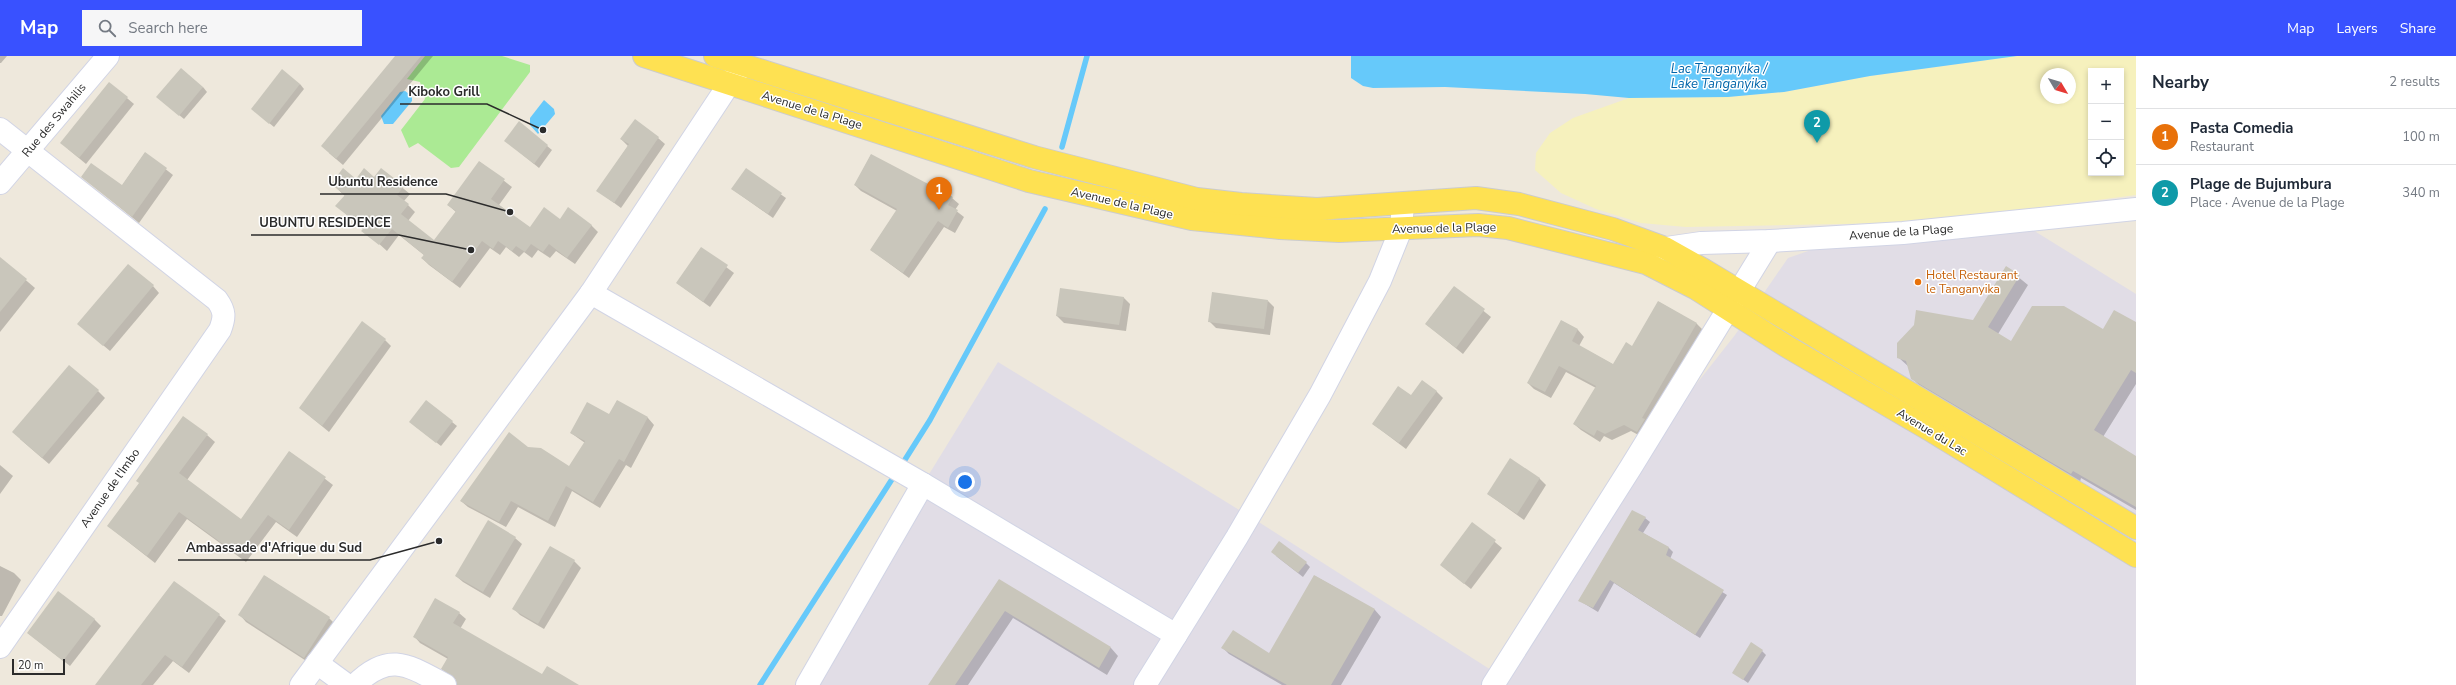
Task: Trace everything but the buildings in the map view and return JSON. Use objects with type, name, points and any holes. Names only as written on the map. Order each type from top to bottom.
[{"type":"main road","name":"Avenue de la Plage","points":[[644,56],[727,84],[905,139],[1029,181],[1145,209],[1192,219],[1280,228],[1340,231],[1478,225],[1508,228],[1617,255],[1660,269],[1695,288],[1727,310]]},
{"type":"main road","name":"Avenue de la Plage","points":[[715,56],[1034,157],[1197,199],[1242,204],[1317,209],[1476,198],[1520,204],[1567,215],[1665,248],[1738,291]]},
{"type":"main road","name":"Avenue du Lac","points":[[1738,291],[2136,528]]},
{"type":"main road","name":"Avenue du Lac","points":[[1727,310],[1930,430],[2136,556]]},
{"type":"street","name":"Rue des Swahilis","points":[[0,183],[108,56]]},
{"type":"street","points":[[301,685],[591,293],[727,84],[742,65]]},
{"type":"street","points":[[0,130],[28,150]]},
{"type":"street","name":"Avenue de l'Imbo","points":[[0,647],[220,330],[224,319],[223,309],[217,300],[28,150]]},
{"type":"street","points":[[1145,685],[1237,537],[1320,395],[1380,281],[1401,229],[1403,204]]},
{"type":"street","name":"Avenue de la Plage","points":[[1617,255],[1701,242],[1770,241],[1910,232],[2136,209]]},
{"type":"street","points":[[1493,685],[1631,468],[1770,241]]},
{"type":"street","points":[[591,293],[917,480],[1176,635]]},
{"type":"street","points":[[808,685],[917,480]]},
{"type":"street","points":[[317,663],[347,685]]},
{"type":"street","points":[[355,685],[369,670],[393,663],[413,667],[445,685]]},
{"type":"shaded area","points":[[2004,212],[2136,294],[2136,685],[807,685],[923,484],[998,362],[1254,519],[1499,675],[1631,467],[1735,335],[1788,258],[1889,223]]},
{"type":"green space","points":[[425,56],[502,56],[530,65],[530,72],[459,167],[451,168],[418,143],[409,148],[401,130],[425,99],[420,82],[407,79]]},
{"type":"sand","points":[[2017,56],[2136,56],[2136,195],[2004,212],[1889,223],[1686,227],[1641,223],[1596,209],[1561,193],[1535,170],[1536,153],[1550,133],[1573,118],[1629,98],[1728,97],[1784,92],[1870,76]]},
{"type":"water","name":"Lac Tanganyika / Lake Tanganyika","points":[[1351,56],[2017,56],[1870,76],[1784,92],[1728,97],[1629,98],[1585,94],[1445,87],[1373,88],[1363,86],[1351,78]]},
{"type":"water","points":[[405,91],[412,96],[412,101],[393,124],[384,124],[381,116],[400,92]]},
{"type":"water","points":[[544,100],[554,109],[555,114],[538,134],[530,125],[530,118]]},
{"type":"waterway","points":[[1062,147],[1087,56]]},
{"type":"waterway","points":[[901,466],[930,420],[1045,209]]},
{"type":"waterway","points":[[760,685],[896,473]]},
{"type":"place","name":"Kiboko Grill","points":[[543,130]]},
{"type":"place","name":"Plage de Bujumbura","points":[[1817,143]]},
{"type":"place","name":"Pasta Comedia","points":[[939,210]]},
{"type":"place","name":"Ubuntu Residence","points":[[510,212]]},
{"type":"place","name":"UBUNTU RESIDENCE","points":[[471,250]]},
{"type":"place","name":"Hotel Restaurant le Tanganyika","points":[[1918,282]]},
{"type":"place","name":"Ambassade d'Afrique du Sud","points":[[439,541]]}]
